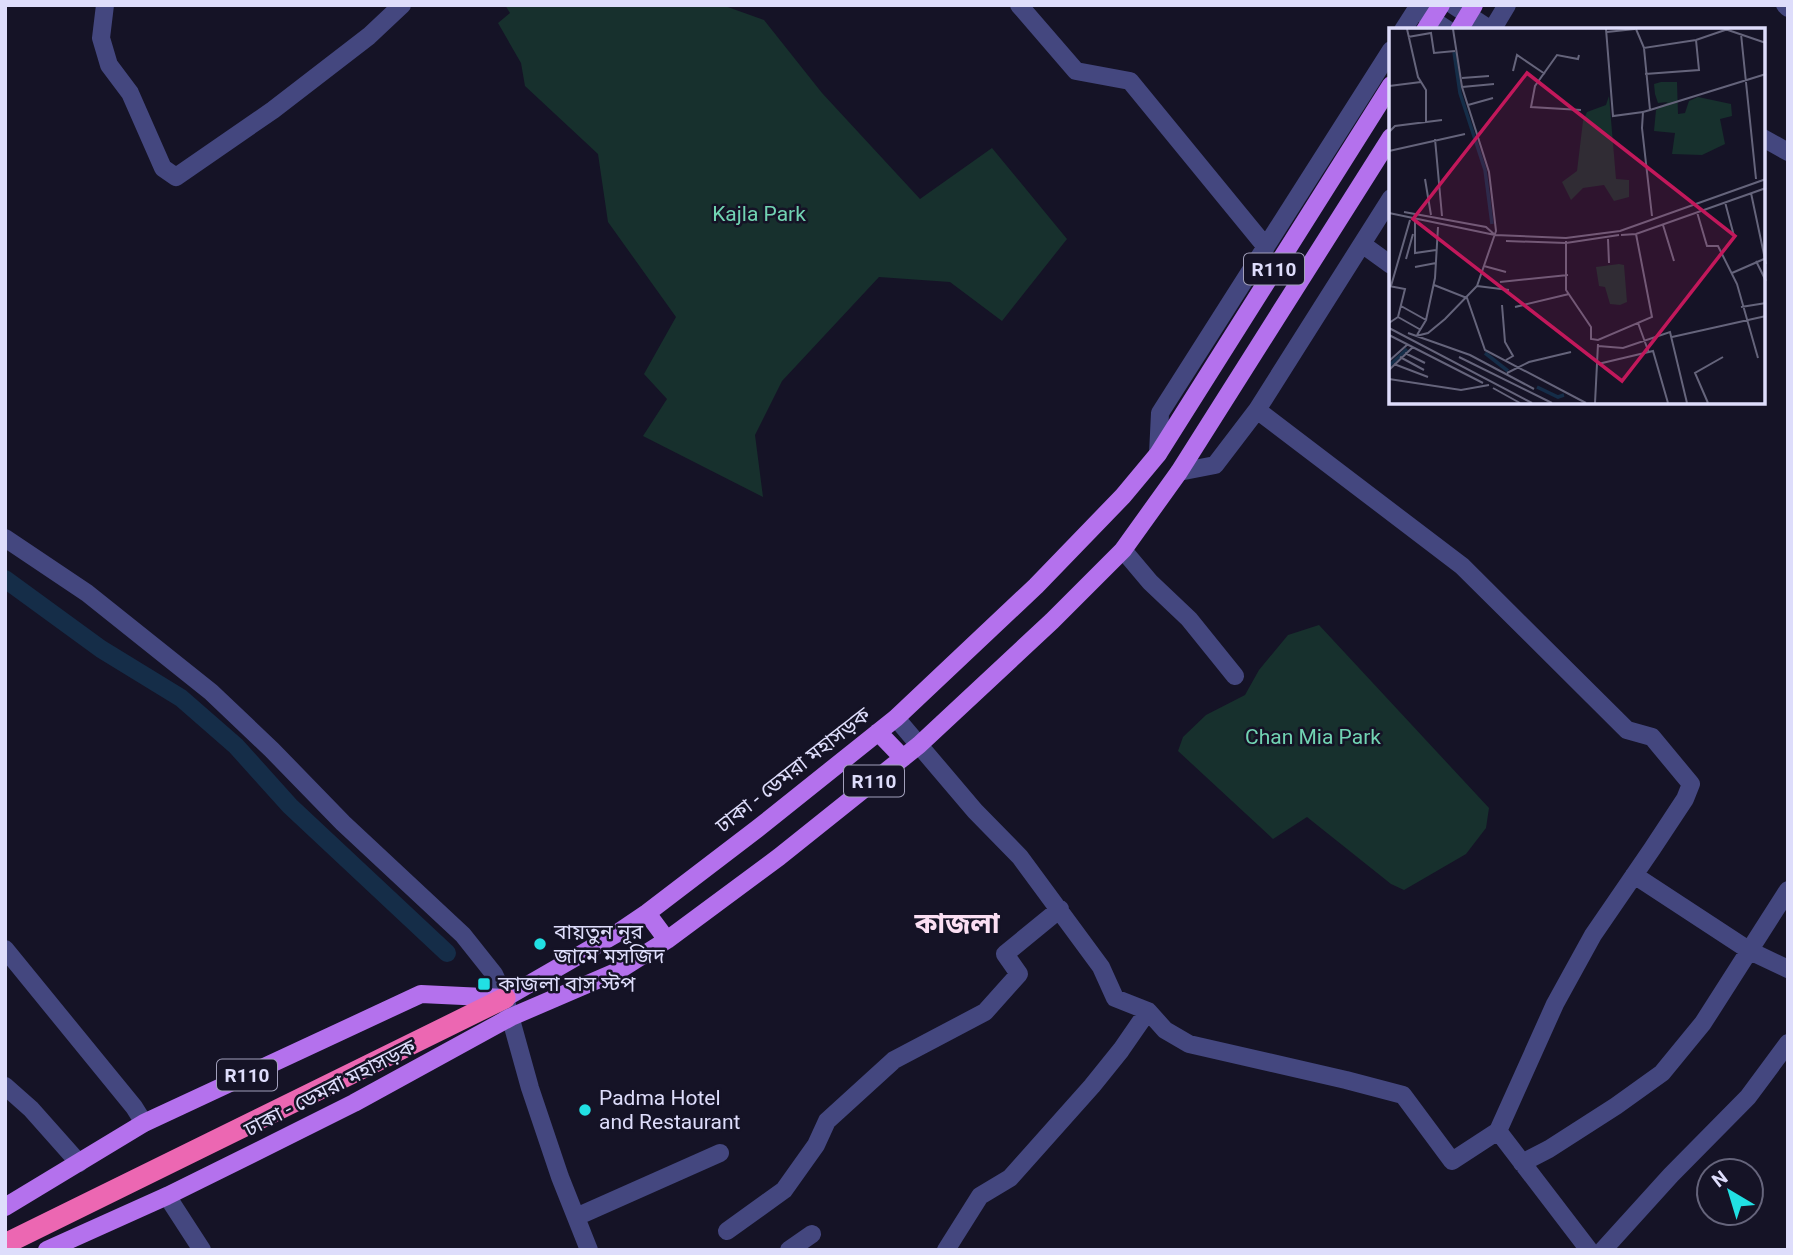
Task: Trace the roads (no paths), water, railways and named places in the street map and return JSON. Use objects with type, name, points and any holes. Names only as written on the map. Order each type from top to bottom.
[{"type":"highway","points":[[5,1237],[86,1191],[248,1113],[329,1077],[508,1008]]},
{"type":"highway","points":[[5,1244],[392,1054]]},
{"type":"main road","points":[[1426,28],[1441,5]]},
{"type":"main road","points":[[1460,28],[1474,5]]},
{"type":"main road","name":"ঢাকা - ডেমরা মহাসড়ক","points":[[47,1250],[167,1196],[354,1102],[508,1008],[647,913],[896,718],[1036,586],[1123,496],[1157,454],[1389,88]]},
{"type":"main road","name":"ঢাকা - ডেমরা মহাসড়ক","points":[[5,1207],[144,1124],[421,994],[508,1008],[618,971],[667,940],[779,857],[919,745],[1052,621],[1123,550],[1179,472],[1389,140]]},
{"type":"main road","points":[[878,732],[903,758]]},
{"type":"main road","points":[[647,913],[667,940]]},
{"type":"street","points":[[105,5],[101,38],[109,65],[130,93],[163,168],[176,177],[273,110],[369,36],[402,5]]},
{"type":"street","points":[[1019,5],[1076,71],[1130,82],[1266,247]]},
{"type":"street","points":[[1453,5],[1488,28]]},
{"type":"street","points":[[1492,28],[1507,5]]},
{"type":"street","points":[[1404,28],[1418,7],[1445,28]]},
{"type":"street","points":[[1157,454],[1160,413],[1389,53]]},
{"type":"street","points":[[1765,139],[1788,152]]},
{"type":"street","points":[[1179,472],[1215,466],[1257,410],[1389,201]]},
{"type":"street","points":[[1362,244],[1389,264]]},
{"type":"street","points":[[896,718],[975,811],[1020,857],[1101,967],[1115,998],[1148,1011],[1165,1030],[1189,1044],[1403,1096],[1452,1160],[1498,1131],[1555,1004],[1593,935],[1685,799],[1691,784],[1652,737],[1627,730],[1462,566],[1257,410]]},
{"type":"street","points":[[5,538],[88,593],[211,692],[343,823],[442,914],[494,974],[508,1008],[530,1087],[589,1250]]},
{"type":"street","points":[[1123,550],[1150,582],[1189,620],[1235,676]]},
{"type":"street","points":[[1634,875],[1750,951],[1788,969]]},
{"type":"street","points":[[1522,1163],[1616,1106],[1662,1073],[1703,1023],[1788,890]]},
{"type":"street","points":[[727,1231],[784,1190],[816,1145],[827,1121],[894,1060],[985,1012],[1020,974],[1005,954],[1060,909]]},
{"type":"street","points":[[5,949],[134,1107],[144,1124]]},
{"type":"street","points":[[946,1250],[980,1196],[1010,1178],[1092,1087],[1148,1011]]},
{"type":"street","points":[[1602,1250],[1748,1097],[1788,1043]]},
{"type":"street","points":[[5,1086],[31,1109],[79,1163]]},
{"type":"street","points":[[1498,1131],[1589,1250]]},
{"type":"street","points":[[576,1217],[720,1153]]},
{"type":"street","points":[[167,1196],[202,1250]]},
{"type":"street","points":[[789,1250],[812,1234]]},
{"type":"waterway","points":[[5,579],[101,649],[181,698],[236,746],[290,806],[447,953]]},
{"type":"place","name":"বায়তুন নূর জামে মসজিদ","points":[[540,944]]},
{"type":"place","name":"কাজলা বাস স্টপ","points":[[484,984]]},
{"type":"place","name":"Padma Hotel and Restaurant","points":[[585,1110]]},
{"type":"district","name":"কাজলা","points":[[957,923]]},
{"type":"park label","name":"Kajla Park","points":[[759,214]]},
{"type":"park label","name":"Chan Mia Park","points":[[1313,737]]}]
